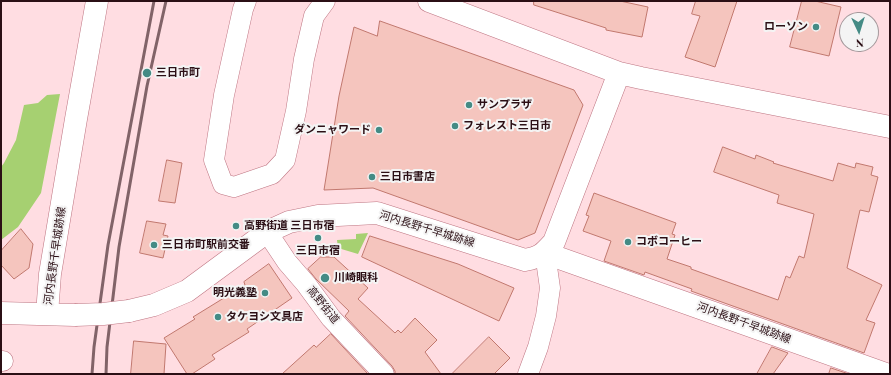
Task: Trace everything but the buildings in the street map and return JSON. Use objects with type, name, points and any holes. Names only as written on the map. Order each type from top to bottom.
[{"type":"main road","name":"河内長野千早城跡線","points":[[97,1],[50,274],[47,314],[103,314],[129,311],[154,305],[187,291],[267,232],[288,222],[312,217],[377,213],[525,260],[536,258],[544,253],[886,374]]},
{"type":"main road","points":[[429,1],[619,73],[890,127]]},
{"type":"main road","points":[[544,253],[554,242],[619,73]]},
{"type":"main road","points":[[1,313],[47,314]]},
{"type":"street","points":[[246,1],[224,95],[214,160],[224,184],[234,187],[272,174],[285,160],[296,111],[307,44],[318,4]]},
{"type":"street","name":"高野街道","points":[[267,232],[287,262],[306,284],[331,318],[384,374]]},
{"type":"street","points":[[528,374],[538,347],[546,316],[550,288],[544,253]]},
{"type":"green space","points":[[60,94],[41,193],[18,227],[1,240],[1,167],[16,140],[24,105],[38,103],[47,95]]},
{"type":"green space","points":[[368,233],[358,254],[338,248],[337,240],[356,239],[356,234]]},
{"type":"railway","points":[[92,374],[94,347],[108,245],[154,1]]},
{"type":"railway","points":[[106,374],[107,347],[119,247],[147,86],[166,1]]},
{"type":"place","name":"ローソン","points":[[816,27]]},
{"type":"place","name":"三日市町","points":[[147,73]]},
{"type":"place","name":"サンプラザ","points":[[469,105]]},
{"type":"place","name":"フォレスト三日市","points":[[455,126]]},
{"type":"place","name":"ダンニャワード","points":[[379,130]]},
{"type":"place","name":"三日市書店","points":[[372,177]]},
{"type":"place","name":"高野街道 三日市宿","points":[[236,226]]},
{"type":"place","name":"三日市宿","points":[[318,238]]},
{"type":"place","name":"コボコーヒー","points":[[628,242]]},
{"type":"place","name":"三日市町駅前交番","points":[[154,245]]},
{"type":"place","name":"川崎眼科","points":[[325,278]]},
{"type":"place","name":"明光義塾","points":[[265,293]]},
{"type":"place","name":"タケヨシ文具店","points":[[218,317]]}]
